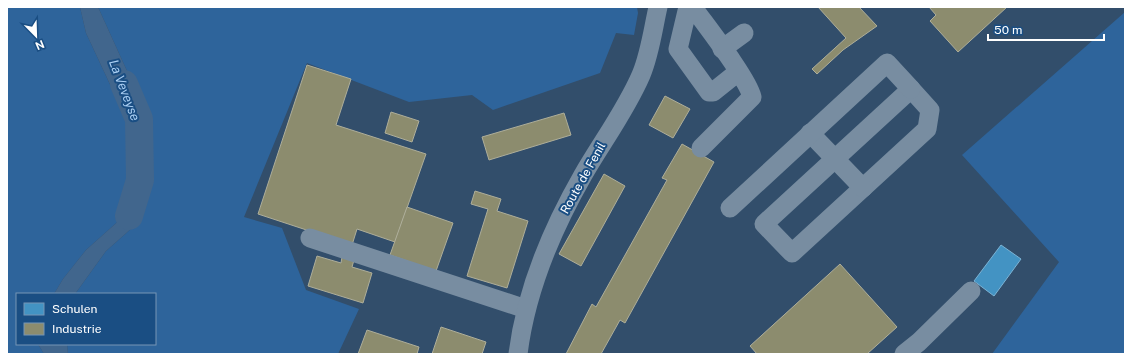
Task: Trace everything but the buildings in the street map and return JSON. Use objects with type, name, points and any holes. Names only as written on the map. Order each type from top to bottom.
[{"type":"street","name":"Route de Fenil","points":[[518,354],[526,309],[533,284],[548,243],[582,176],[632,94],[642,73],[658,7]]},
{"type":"street","points":[[701,148],[752,97],[738,72],[695,10],[692,8],[687,11],[678,49],[681,56],[709,92],[713,92],[738,72]]},
{"type":"street","points":[[722,48],[744,33]]},
{"type":"street","points":[[730,208],[887,63],[911,89],[930,110],[927,129],[792,253],[764,224],[911,89]]},
{"type":"street","points":[[810,133],[862,188]]},
{"type":"street","points":[[310,238],[526,309]]},
{"type":"street","points":[[904,354],[923,348],[971,291]]},
{"type":"shaded area","points":[[7,7],[80,7],[86,33],[114,93],[139,119],[140,180],[123,217],[86,250],[63,279],[55,293],[16,293],[16,345],[39,345],[44,354],[7,354]]},
{"type":"shaded area","points":[[98,7],[637,7],[638,13],[634,35],[616,33],[600,73],[493,110],[472,95],[409,102],[307,63],[244,217],[282,228],[306,290],[359,309],[338,354],[68,354],[67,345],[156,345],[156,293],[76,293],[106,251],[141,220],[151,148],[127,71]]},
{"type":"shaded area","points":[[1125,12],[1125,354],[992,354],[1059,262],[962,155]]},
{"type":"water","points":[[80,7],[98,7],[127,71],[137,100],[151,148],[153,184],[141,220],[106,251],[76,293],[55,293],[63,279],[86,250],[123,217],[140,180],[139,119],[114,93],[86,33]]},
{"type":"water","points":[[39,345],[67,345],[68,354],[44,354]]},
{"type":"waterway","name":"La Veveyse","points":[[124,84],[139,119],[140,180],[129,216]]}]
